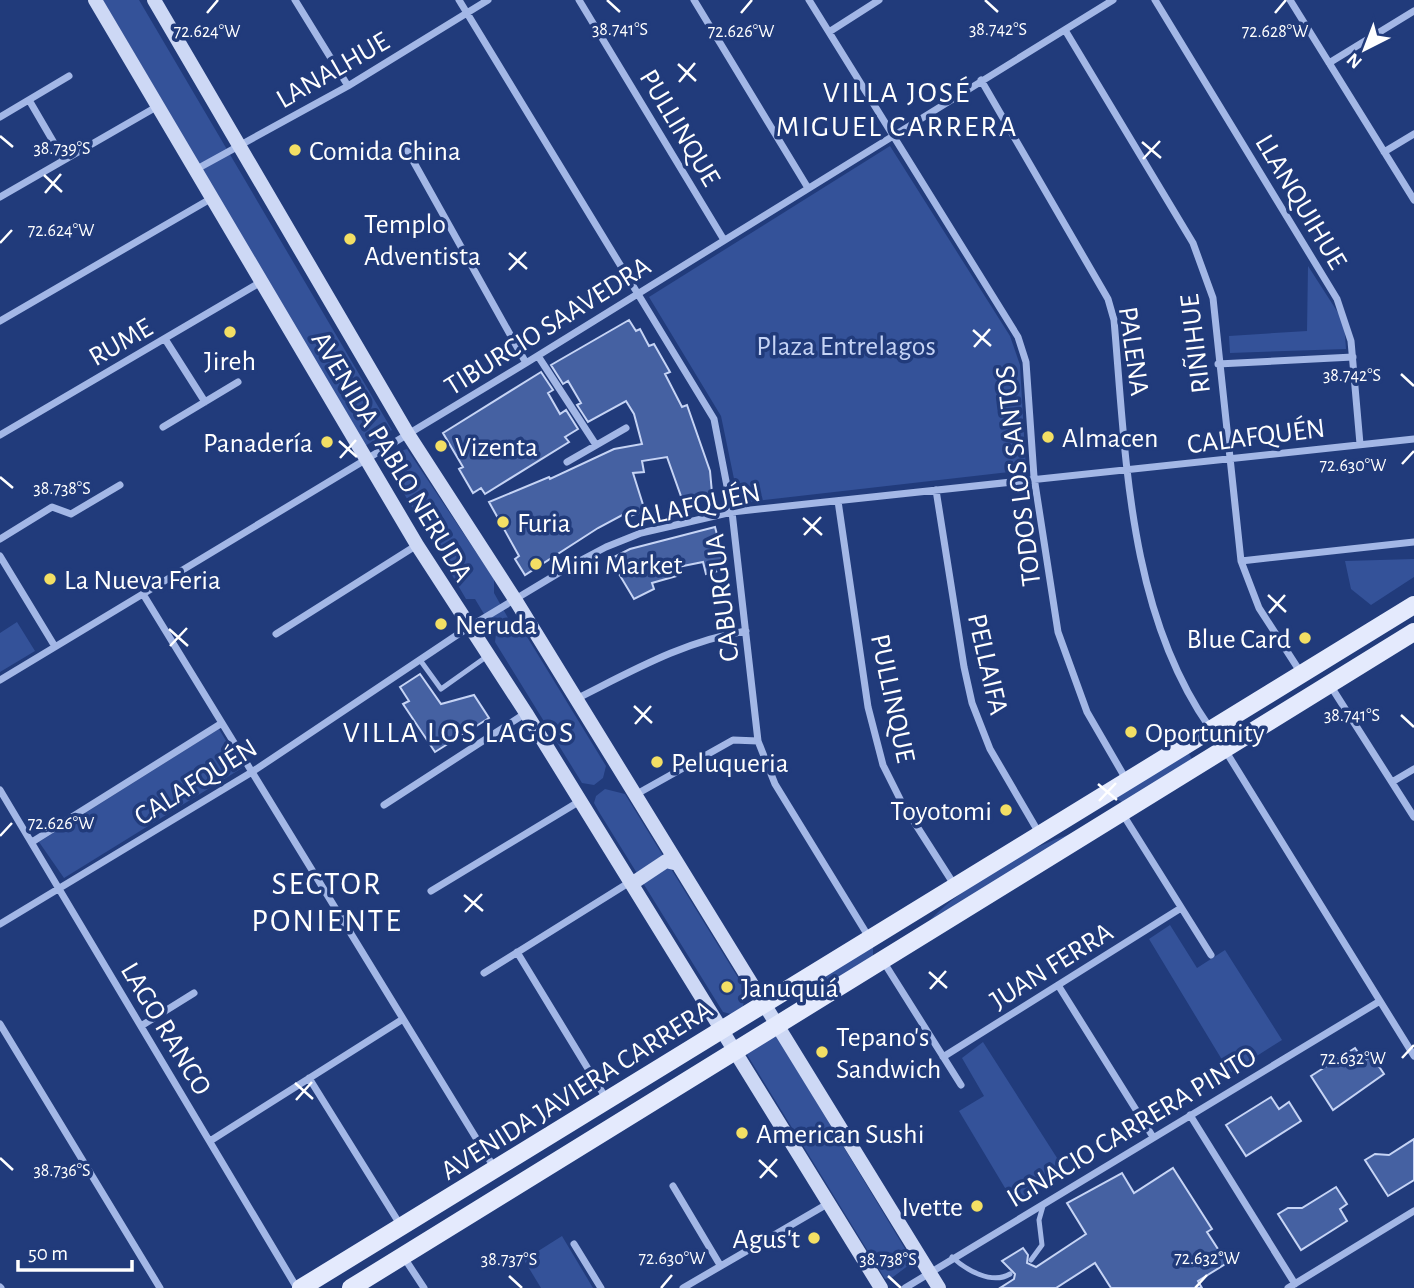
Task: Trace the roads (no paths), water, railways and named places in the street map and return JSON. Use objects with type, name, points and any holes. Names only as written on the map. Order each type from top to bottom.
[{"type":"main road","name":"AVENIDA PABLO NERUDA","points":[[95,0],[417,545],[724,1029],[881,1288]]},
{"type":"main road","name":"AVENIDA PABLO NERUDA","points":[[154,0],[408,435],[516,601],[939,1288]]},
{"type":"main road","name":"AVENIDA JAVIERA CARRERA","points":[[299,1288],[1414,605]]},
{"type":"main road","name":"AVENIDA JAVIERA CARRERA","points":[[351,1288],[1414,632]]},
{"type":"main road","points":[[1330,684],[1333,656]]},
{"type":"main road","points":[[1225,749],[1230,717]]},
{"type":"main road","points":[[1097,800],[1122,813]]},
{"type":"main road","points":[[632,882],[666,861],[677,864]]},
{"type":"main road","points":[[876,936],[883,960]]},
{"type":"main road","points":[[492,1201],[495,1170]]},
{"type":"street","points":[[295,0],[348,86]]},
{"type":"street","name":"CABURGUA","points":[[459,0],[714,419],[732,512],[758,741],[775,784],[876,936]]},
{"type":"street","name":"LANALHUE","points":[[195,170],[348,86],[488,0]]},
{"type":"street","name":"PULLINQUE","points":[[579,0],[724,240]]},
{"type":"street","points":[[694,0],[808,188]]},
{"type":"street","name":"TODOS LOS SANTOS","points":[[809,0],[1018,337],[1026,362],[1034,477],[1058,632],[1087,712],[1127,782]]},
{"type":"street","points":[[829,32],[879,0]]},
{"type":"street","name":"TIBURCIO SAAVEDRA","points":[[0,680],[54,645],[538,356],[1113,0]]},
{"type":"street","name":"LLANQUIHUE","points":[[1155,0],[1338,299],[1348,325],[1353,357],[1360,444]]},
{"type":"street","points":[[1290,0],[1414,200]]},
{"type":"street","points":[[1329,63],[1414,11]]},
{"type":"street","name":"RIÑIHUE","points":[[1065,30],[1199,255],[1213,298],[1241,561],[1259,608],[1302,674]]},
{"type":"street","points":[[0,117],[69,76]]},
{"type":"street","name":"PALENA","points":[[981,80],[1094,270],[1108,299],[1114,320],[1127,470],[1154,613],[1181,679],[1211,728]]},
{"type":"street","points":[[29,100],[64,160]]},
{"type":"street","points":[[0,197],[158,106]]},
{"type":"street","points":[[1384,152],[1414,134]]},
{"type":"street","points":[[407,150],[526,363]]},
{"type":"street","points":[[0,321],[212,198]]},
{"type":"street","name":"RUME","points":[[0,435],[261,282]]},
{"type":"street","points":[[165,339],[205,402]]},
{"type":"street","points":[[538,356],[596,445]]},
{"type":"street","points":[[1218,364],[1353,357]]},
{"type":"street","points":[[163,427],[238,382]]},
{"type":"street","points":[[567,462],[626,428]]},
{"type":"street","name":"CALAFQUÉN","points":[[0,924],[252,772],[469,627],[606,547],[641,533],[732,512],[1034,477],[1127,470],[1414,439]]},
{"type":"street","points":[[0,539],[52,507],[71,514],[120,485]]},
{"type":"street","name":"PELLAIFA","points":[[936,490],[972,703],[990,749],[1040,835]]},
{"type":"street","name":"PULLINQUE","points":[[838,501],[868,707],[883,765],[902,803],[956,887]]},
{"type":"street","points":[[1241,561],[1414,542]]},
{"type":"street","points":[[276,634],[417,545]]},
{"type":"street","points":[[0,556],[54,645]]},
{"type":"street","points":[[143,594],[495,1170]]},
{"type":"street","points":[[575,699],[685,646],[710,637],[747,631]]},
{"type":"street","points":[[1330,684],[1414,817]]},
{"type":"street","points":[[384,805],[526,713]]},
{"type":"street","name":"CALAFQUÉN","points":[[32,842],[222,723]]},
{"type":"street","points":[[635,795],[733,740],[758,741]]},
{"type":"street","points":[[1225,749],[1414,1056]]},
{"type":"street","points":[[1392,782],[1414,769]]},
{"type":"street","name":"LAGO RANCO","points":[[0,790],[299,1288]]},
{"type":"street","points":[[431,891],[581,801]]},
{"type":"street","points":[[1122,813],[1211,955]]},
{"type":"street","points":[[484,972],[632,882]]},
{"type":"street","name":"JUAN FERRA","points":[[943,1057],[1181,908]]},
{"type":"street","points":[[517,952],[607,1101]]},
{"type":"street","points":[[883,960],[961,1085]]},
{"type":"street","points":[[1058,985],[1153,1137]]},
{"type":"street","points":[[141,1026],[194,993]]},
{"type":"street","name":"IGNACIO CARRERA PINTO","points":[[905,1288],[928,1271],[1380,1001]]},
{"type":"street","points":[[209,1141],[403,1019]]},
{"type":"street","points":[[0,1024],[160,1288]]},
{"type":"street","points":[[309,1078],[401,1227]]},
{"type":"street","points":[[1190,1115],[1292,1286],[1414,1211]]},
{"type":"street","points":[[673,1186],[720,1265]]},
{"type":"street","points":[[682,1288],[829,1203]]},
{"type":"street","points":[[574,1244],[601,1288]]},
{"type":"street","points":[[403,1256],[424,1288]]},
{"type":"lane","points":[[420,660],[441,689],[488,656]]},
{"type":"lane","points":[[1031,1260],[1042,1245],[1038,1220],[1046,1201]]},
{"type":"lane","points":[[952,1257],[962,1267],[993,1278],[1010,1274]]},
{"type":"place","name":"Comida China","points":[[295,150]]},
{"type":"place","name":"Templo Adventista","points":[[350,239]]},
{"type":"place","name":"Jireh","points":[[230,332]]},
{"type":"place","name":"Almacen","points":[[1048,437]]},
{"type":"place","name":"Panadería","points":[[327,442]]},
{"type":"place","name":"Vizenta","points":[[441,446]]},
{"type":"place","name":"Furia","points":[[503,522]]},
{"type":"place","name":"Mini Market","points":[[536,564]]},
{"type":"place","name":"La Nueva Feria","points":[[50,579]]},
{"type":"place","name":"Neruda","points":[[441,624]]},
{"type":"place","name":"Blue Card","points":[[1305,638]]},
{"type":"place","name":"Oportunity","points":[[1131,732]]},
{"type":"place","name":"Peluqueria","points":[[657,762]]},
{"type":"place","name":"Toyotomi","points":[[1006,810]]},
{"type":"place","name":"Januquiá","points":[[727,987]]},
{"type":"place","name":"Tepano's Sandwich","points":[[822,1052]]},
{"type":"place","name":"American Sushi","points":[[742,1133]]},
{"type":"place","name":"Ivette","points":[[977,1206]]},
{"type":"place","name":"Agus't","points":[[814,1238]]},
{"type":"district","name":"VILLA JOSÉ MIGUEL CARRERA","points":[[897,109]]},
{"type":"district","name":"VILLA LOS LAGOS","points":[[459,732]]},
{"type":"district","name":"SECTOR PONIENTE","points":[[327,902]]},
{"type":"park label","name":"Plaza Entrelagos","points":[[846,345]]}]
